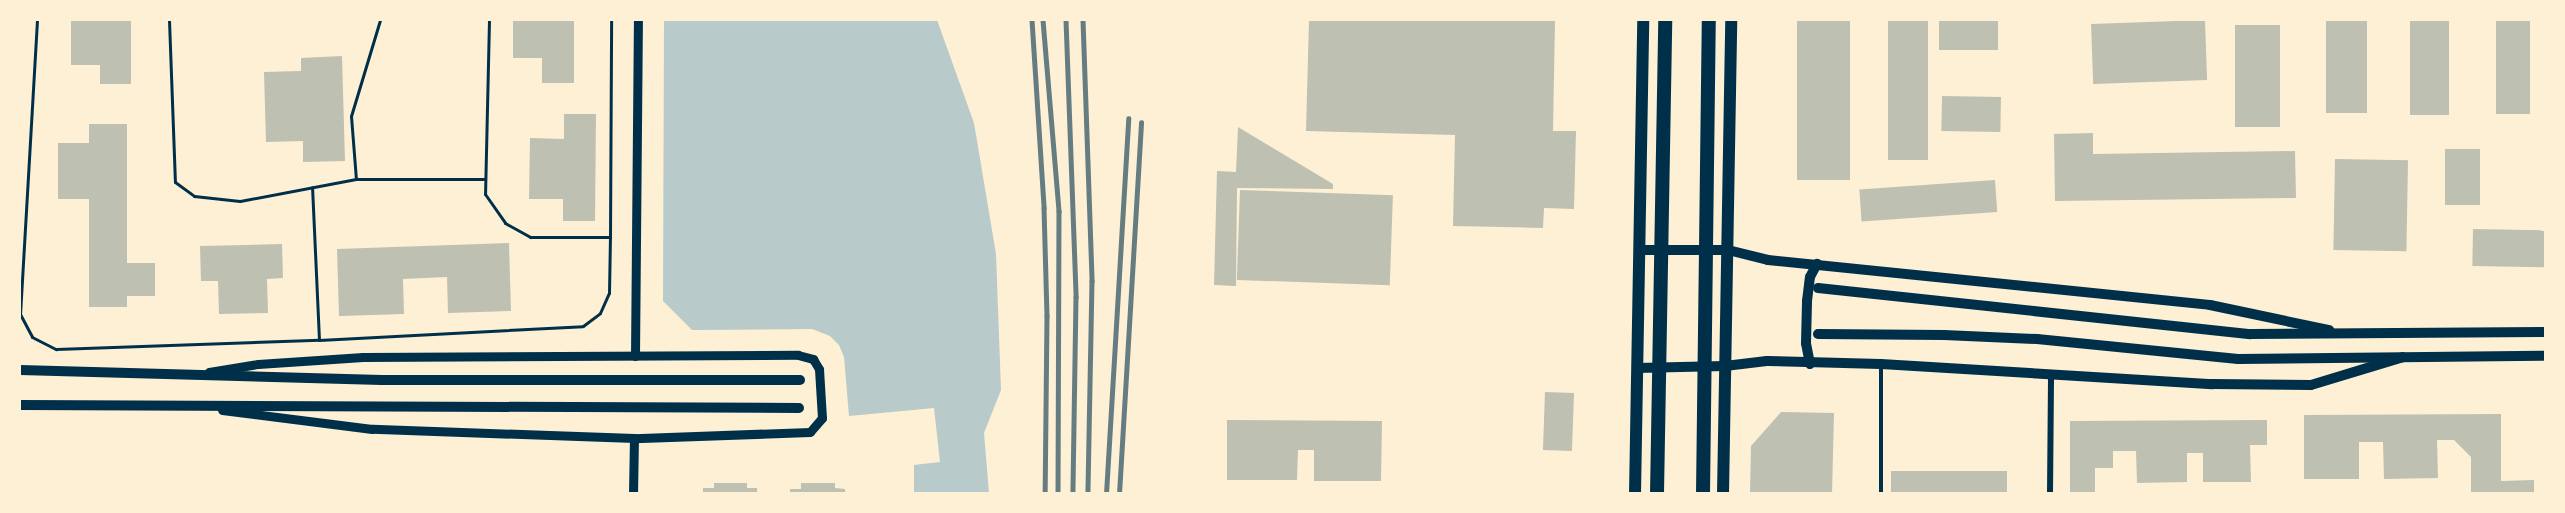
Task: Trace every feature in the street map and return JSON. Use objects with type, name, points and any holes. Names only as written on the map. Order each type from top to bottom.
[{"type":"highway","points":[[1657,494],[1665,20]]},
{"type":"highway","points":[[1703,494],[1709,20]]},
{"type":"main road","points":[[1635,494],[1643,20]]},
{"type":"main road","points":[[1723,494],[1731,20]]},
{"type":"main road","points":[[1639,250],[1728,250],[1768,260],[2210,305],[2349,334]]},
{"type":"main road","points":[[1810,364],[1806,343],[1807,301],[1810,277],[1817,264]]},
{"type":"main road","points":[[1818,288],[2251,334],[2546,333]]},
{"type":"main road","points":[[1818,334],[1944,335],[2037,339],[2238,359],[2546,356]]},
{"type":"main road","points":[[1637,368],[1725,366],[1767,361],[2050,372],[2212,384],[2311,385],[2403,357]]},
{"type":"main road","points":[[20,370],[382,380],[800,380]]},
{"type":"main road","points":[[20,405],[799,408]]},
{"type":"street","points":[[635,356],[638,20]]},
{"type":"street","points":[[184,376],[258,364],[363,357],[798,355],[813,359],[819,369],[822,418],[810,432],[634,438],[372,429],[184,405]]},
{"type":"street","points":[[2050,372],[2050,494]]},
{"type":"street","points":[[633,494],[634,438]]},
{"type":"lane","points":[[1881,364],[1881,494]]},
{"type":"path","points":[[36,20],[20,314],[32,337],[56,349],[319,340],[583,326],[600,313],[609,293],[611,20]]},
{"type":"path","points":[[169,20],[175,182],[194,196],[240,201],[356,179],[485,179]]},
{"type":"path","points":[[356,179],[351,116],[380,20]]},
{"type":"path","points":[[489,20],[485,194],[505,223],[530,237],[610,237]]},
{"type":"path","points":[[312,187],[319,340]]},
{"type":"shaded area","points":[[664,20],[937,20],[974,123],[996,254],[1001,390],[984,433],[989,493],[914,493],[914,465],[940,462],[934,408],[849,416],[844,357],[839,345],[830,336],[812,329],[692,330],[663,301]]},
{"type":"building","points":[[71,20],[131,20],[131,84],[100,84],[100,65],[71,65]]},
{"type":"building","points":[[513,20],[574,20],[574,83],[542,83],[542,58],[513,58]]},
{"type":"building","points":[[1309,20],[1555,20],[1553,131],[1576,131],[1574,209],[1544,208],[1543,228],[1453,226],[1455,135],[1306,131]]},
{"type":"building","points":[[1797,20],[1850,20],[1850,180],[1797,180]]},
{"type":"building","points":[[1888,20],[1928,20],[1928,160],[1888,160]]},
{"type":"building","points":[[1939,20],[1998,20],[1998,50],[1939,50]]},
{"type":"building","points":[[2205,20],[2207,80],[2093,84],[2091,24]]},
{"type":"building","points":[[2326,20],[2367,20],[2367,113],[2326,113]]},
{"type":"building","points":[[2410,20],[2449,20],[2449,115],[2410,115]]},
{"type":"building","points":[[2496,20],[2530,20],[2530,114],[2496,114]]},
{"type":"building","points":[[2235,25],[2280,25],[2280,127],[2235,127]]},
{"type":"building","points":[[342,56],[345,161],[303,162],[303,141],[266,142],[264,72],[301,71],[301,58]]},
{"type":"building","points":[[1942,96],[2001,97],[2000,132],[1941,131]]},
{"type":"building","points":[[564,114],[596,114],[595,221],[563,221],[563,199],[529,199],[530,138],[564,139]]},
{"type":"building","points":[[89,124],[127,124],[127,263],[155,263],[155,296],[127,296],[127,307],[89,307],[89,199],[58,199],[58,143],[89,143]]},
{"type":"building","points":[[1238,127],[1333,184],[1333,189],[1237,188],[1236,286],[1214,285],[1217,171],[1236,172]]},
{"type":"building","points":[[2093,133],[2093,154],[2295,151],[2296,198],[2055,201],[2054,134]]},
{"type":"building","points":[[2445,149],[2480,149],[2480,205],[2445,205]]},
{"type":"building","points":[[2335,159],[2408,160],[2406,251],[2333,250]]},
{"type":"building","points":[[1995,180],[1997,212],[1862,221],[1859,189]]},
{"type":"building","points":[[1240,190],[1393,195],[1390,285],[1237,280]]},
{"type":"building","points":[[2473,229],[2546,230],[2545,267],[2472,266]]},
{"type":"building","points":[[509,243],[511,311],[448,313],[447,277],[403,279],[404,314],[339,316],[337,249]]},
{"type":"building","points":[[282,244],[283,278],[267,279],[268,313],[219,314],[218,281],[201,281],[200,246]]},
{"type":"building","points":[[1545,392],[1574,393],[1572,451],[1543,450]]},
{"type":"building","points":[[1781,412],[1834,413],[1832,494],[1750,494],[1751,446]]},
{"type":"building","points":[[2501,414],[2501,481],[2534,480],[2534,494],[2471,494],[2471,457],[2454,440],[2437,440],[2438,478],[2384,479],[2383,442],[2359,442],[2359,479],[2304,479],[2304,415]]},
{"type":"building","points":[[1227,420],[1382,421],[1381,481],[1314,481],[1314,450],[1298,450],[1297,480],[1227,480]]},
{"type":"building","points":[[2267,420],[2267,445],[2250,445],[2251,482],[2203,482],[2203,453],[2187,453],[2187,482],[2137,483],[2136,451],[2113,451],[2113,468],[2095,468],[2095,494],[2070,494],[2070,421]]},
{"type":"building","points":[[1891,471],[2007,471],[2007,494],[1891,494]]},
{"type":"building","points":[[714,483],[747,483],[747,488],[757,488],[757,494],[703,494],[703,488],[714,488]]},
{"type":"building","points":[[801,483],[835,483],[835,488],[845,489],[845,494],[790,494],[790,489],[801,489]]},
{"type":"railway","points":[[1032,20],[1044,208],[1047,316],[1045,494]]},
{"type":"railway","points":[[1043,20],[1059,211],[1058,494]]},
{"type":"railway","points":[[1066,20],[1076,297],[1073,494]]},
{"type":"railway","points":[[1083,20],[1092,281],[1088,494]]},
{"type":"railway","points":[[1106,494],[1128,119]]},
{"type":"railway","points":[[1119,494],[1141,123]]}]
